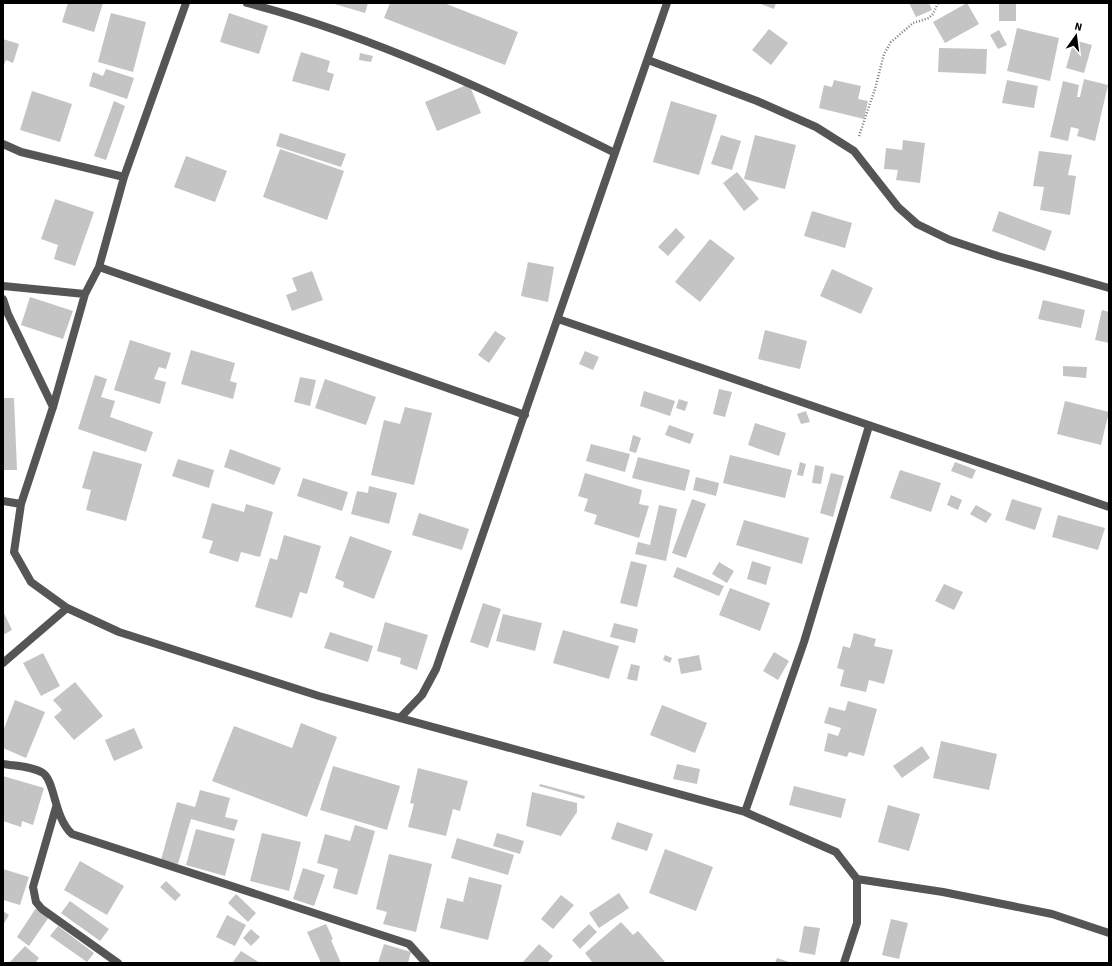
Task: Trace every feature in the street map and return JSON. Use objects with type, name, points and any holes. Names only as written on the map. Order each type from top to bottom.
[{"type":"street","points":[[186,3],[124,177],[99,267],[85,294],[52,407],[21,504],[14,552],[31,582],[68,608],[119,632],[320,696],[745,812],[836,852],[857,879],[857,924],[844,963]]},
{"type":"street","points":[[247,3],[284,13],[414,60],[540,116],[615,153]]},
{"type":"street","points":[[400,718],[422,695],[436,669],[667,3]]},
{"type":"street","points":[[648,60],[757,101],[816,127],[854,151],[898,207],[917,224],[950,240],[998,256],[1109,288]]},
{"type":"street","points":[[3,144],[21,152],[124,177]]},
{"type":"street","points":[[99,267],[525,415]]},
{"type":"street","points":[[3,286],[85,294]]},
{"type":"street","points":[[3,299],[8,314],[52,407]]},
{"type":"street","points":[[558,319],[1109,507]]},
{"type":"street","points":[[745,812],[804,642],[869,426]]},
{"type":"street","points":[[3,501],[21,504]]},
{"type":"street","points":[[3,663],[68,608]]},
{"type":"street","points":[[3,764],[36,770],[44,774],[49,781],[56,807],[64,827],[72,834],[409,944],[426,963]]},
{"type":"street","points":[[56,807],[33,887],[36,902],[42,909],[118,963]]},
{"type":"street","points":[[857,879],[943,892],[1052,914],[1109,933]]},
{"type":"path","points":[[854,151],[875,89],[884,54],[891,42],[913,22],[929,18],[938,3]]},
{"type":"building","points":[[68,3],[103,3],[94,32],[62,22]]},
{"type":"building","points":[[331,3],[368,3],[365,13]]},
{"type":"building","points":[[390,3],[444,3],[518,32],[505,65],[384,18]]},
{"type":"building","points":[[758,3],[776,3],[774,9]]},
{"type":"building","points":[[909,3],[929,3],[932,10],[916,17]]},
{"type":"building","points":[[967,3],[979,24],[945,43],[933,22]]},
{"type":"building","points":[[999,4],[1016,4],[1016,21],[999,21]]},
{"type":"building","points":[[111,13],[146,22],[133,72],[98,62]]},
{"type":"building","points":[[229,13],[268,26],[259,54],[220,42]]},
{"type":"building","points":[[1017,28],[1059,38],[1050,81],[1007,71]]},
{"type":"building","points":[[769,29],[788,43],[771,65],[752,50]]},
{"type":"building","points":[[999,30],[1007,45],[998,49],[990,35]]},
{"type":"building","points":[[3,39],[19,44],[13,63],[6,60],[3,67]]},
{"type":"building","points":[[1074,40],[1092,45],[1084,73],[1066,68]]},
{"type":"building","points":[[939,48],[987,49],[986,74],[938,72]]},
{"type":"building","points":[[301,52],[330,61],[327,72],[334,74],[329,91],[292,81]]},
{"type":"building","points":[[360,53],[373,56],[371,62],[359,60]]},
{"type":"building","points":[[106,69],[134,78],[127,99],[89,86],[93,72],[103,76]]},
{"type":"building","points":[[1084,79],[1108,85],[1095,141],[1077,136],[1079,129],[1071,127],[1068,141],[1050,137],[1063,81],[1079,85],[1077,97],[1080,97]]},
{"type":"building","points":[[834,80],[861,86],[858,99],[868,101],[864,119],[819,108],[824,85],[832,87]]},
{"type":"building","points":[[1007,80],[1038,86],[1034,108],[1002,103]]},
{"type":"building","points":[[469,84],[481,113],[437,131],[425,102]]},
{"type":"building","points":[[32,91],[72,104],[60,142],[20,130]]},
{"type":"building","points":[[114,101],[125,106],[106,160],[94,156]]},
{"type":"building","points":[[671,101],[717,115],[699,175],[653,162]]},
{"type":"building","points":[[280,133],[346,154],[341,167],[276,146]]},
{"type":"building","points":[[721,135],[741,141],[732,170],[711,164]]},
{"type":"building","points":[[755,135],[796,145],[785,189],[744,179]]},
{"type":"building","points":[[903,140],[925,143],[920,183],[896,180],[898,170],[884,169],[886,148],[902,150]]},
{"type":"building","points":[[280,149],[344,171],[327,220],[263,197]]},
{"type":"building","points":[[1039,151],[1072,155],[1068,175],[1076,176],[1070,215],[1040,210],[1044,187],[1033,186]]},
{"type":"building","points":[[186,156],[227,171],[215,202],[174,187]]},
{"type":"building","points":[[737,172],[759,199],[744,211],[723,183]]},
{"type":"building","points":[[55,199],[94,212],[75,266],[54,259],[58,245],[41,239]]},
{"type":"building","points":[[812,211],[852,223],[845,248],[804,236]]},
{"type":"building","points":[[999,211],[1052,231],[1045,251],[992,231]]},
{"type":"building","points":[[676,228],[685,237],[668,256],[658,247]]},
{"type":"building","points":[[710,239],[735,258],[700,302],[675,282]]},
{"type":"building","points":[[528,262],[554,267],[548,302],[521,296]]},
{"type":"building","points":[[832,269],[873,288],[861,314],[820,296]]},
{"type":"building","points":[[312,271],[323,300],[292,311],[286,295],[297,291],[292,278]]},
{"type":"building","points":[[30,297],[73,311],[63,339],[21,325]]},
{"type":"building","points":[[1043,300],[1085,310],[1081,328],[1038,319]]},
{"type":"building","points":[[1102,310],[1109,312],[1109,343],[1095,340]]},
{"type":"building","points":[[765,330],[807,341],[800,369],[758,359]]},
{"type":"building","points":[[495,331],[506,338],[489,363],[478,355]]},
{"type":"building","points":[[130,340],[171,353],[166,369],[159,367],[154,379],[166,382],[160,404],[114,390]]},
{"type":"building","points":[[191,350],[235,363],[230,381],[237,383],[233,399],[181,384]]},
{"type":"building","points":[[585,351],[599,357],[593,370],[579,364]]},
{"type":"building","points":[[1063,366],[1087,367],[1086,378],[1063,376]]},
{"type":"building","points":[[95,375],[107,379],[101,397],[115,401],[110,417],[153,432],[146,452],[78,429]]},
{"type":"building","points":[[300,377],[316,380],[310,406],[294,402]]},
{"type":"building","points":[[325,379],[376,397],[366,425],[315,408]]},
{"type":"building","points":[[719,389],[732,392],[725,417],[713,414]]},
{"type":"building","points":[[644,391],[675,401],[670,416],[640,406]]},
{"type":"building","points":[[3,398],[14,398],[17,470],[3,470]]},
{"type":"building","points":[[679,399],[688,402],[685,411],[676,408]]},
{"type":"building","points":[[1065,401],[1109,412],[1101,445],[1057,434]]},
{"type":"building","points":[[405,407],[432,413],[414,485],[371,475],[384,420],[400,424]]},
{"type":"building","points":[[806,411],[810,422],[801,424],[797,414]]},
{"type":"building","points":[[755,423],[786,433],[779,456],[748,445]]},
{"type":"building","points":[[669,425],[694,434],[690,444],[665,435]]},
{"type":"building","points":[[633,435],[641,438],[636,453],[629,451]]},
{"type":"building","points":[[591,444],[630,454],[625,472],[586,461]]},
{"type":"building","points":[[230,449],[281,468],[274,485],[224,467]]},
{"type":"building","points":[[93,451],[142,464],[126,521],[86,510],[91,490],[82,488]]},
{"type":"building","points":[[730,455],[792,470],[785,498],[723,483]]},
{"type":"building","points":[[638,457],[690,470],[685,491],[632,478]]},
{"type":"building","points":[[178,459],[214,470],[209,488],[172,476]]},
{"type":"building","points":[[800,462],[806,464],[803,476],[797,475]]},
{"type":"building","points":[[955,462],[976,470],[972,479],[951,471]]},
{"type":"building","points":[[815,465],[824,467],[821,484],[812,483]]},
{"type":"building","points":[[900,470],[941,483],[931,512],[890,498]]},
{"type":"building","points":[[585,473],[642,490],[639,504],[649,506],[639,538],[594,524],[597,515],[584,511],[588,499],[578,496]]},
{"type":"building","points":[[831,473],[844,476],[833,517],[820,513]]},
{"type":"building","points":[[696,477],[719,483],[716,496],[693,490]]},
{"type":"building","points":[[303,478],[348,492],[342,511],[297,496]]},
{"type":"building","points":[[369,486],[397,493],[389,524],[351,514],[357,491],[368,493]]},
{"type":"building","points":[[951,495],[962,500],[958,510],[947,505]]},
{"type":"building","points":[[692,499],[706,504],[686,558],[672,553]]},
{"type":"building","points":[[1012,499],[1042,508],[1035,530],[1005,520]]},
{"type":"building","points":[[212,503],[244,512],[246,504],[273,512],[260,557],[241,552],[238,562],[209,553],[213,541],[202,538]]},
{"type":"building","points":[[659,505],[677,509],[666,561],[635,554],[638,542],[650,545]]},
{"type":"building","points":[[976,505],[992,514],[986,523],[970,514]]},
{"type":"building","points":[[419,513],[469,529],[462,550],[412,535]]},
{"type":"building","points":[[1058,515],[1105,528],[1098,550],[1052,537]]},
{"type":"building","points":[[744,520],[809,538],[802,564],[736,545]]},
{"type":"building","points":[[284,535],[321,546],[307,594],[300,592],[292,618],[255,607],[270,558],[277,560]]},
{"type":"building","points":[[350,536],[392,551],[374,599],[343,587],[344,582],[335,578]]},
{"type":"building","points":[[631,561],[647,565],[637,607],[620,603]]},
{"type":"building","points":[[752,561],[771,567],[766,585],[747,579]]},
{"type":"building","points":[[719,562],[734,571],[727,583],[712,574]]},
{"type":"building","points":[[677,567],[724,586],[719,596],[673,577]]},
{"type":"building","points":[[944,584],[963,592],[954,610],[935,601]]},
{"type":"building","points":[[730,588],[770,603],[760,631],[719,615]]},
{"type":"building","points":[[483,603],[501,609],[488,648],[470,642]]},
{"type":"building","points":[[3,611],[12,630],[3,635]]},
{"type":"building","points":[[503,614],[542,623],[535,651],[496,641]]},
{"type":"building","points":[[385,622],[428,635],[417,670],[400,664],[401,658],[377,651]]},
{"type":"building","points":[[614,623],[638,629],[635,643],[610,637]]},
{"type":"building","points":[[563,630],[619,646],[609,679],[553,663]]},
{"type":"building","points":[[330,632],[373,646],[368,662],[324,648]]},
{"type":"building","points":[[854,633],[876,639],[874,646],[893,650],[884,684],[869,680],[866,692],[840,686],[844,670],[837,668],[843,646],[850,648]]},
{"type":"building","points":[[774,652],[789,661],[778,680],[763,671]]},
{"type":"building","points":[[43,653],[60,686],[41,696],[23,663]]},
{"type":"building","points":[[665,655],[672,658],[670,663],[663,660]]},
{"type":"building","points":[[699,655],[702,670],[681,674],[678,659]]},
{"type":"building","points":[[631,664],[640,666],[637,681],[627,679]]},
{"type":"building","points":[[75,682],[103,716],[74,740],[54,717],[62,710],[53,700]]},
{"type":"building","points":[[15,700],[45,712],[26,758],[3,748],[3,731]]},
{"type":"building","points":[[848,701],[877,709],[864,756],[849,752],[847,757],[824,751],[828,733],[838,736],[841,728],[824,723],[829,707],[845,711]]},
{"type":"building","points":[[662,705],[707,723],[695,753],[650,735]]},
{"type":"building","points":[[301,723],[337,737],[307,817],[212,781],[234,726],[292,748]]},
{"type":"building","points":[[134,728],[143,748],[114,761],[105,740]]},
{"type":"building","points":[[941,741],[997,754],[989,790],[933,778]]},
{"type":"building","points":[[922,746],[930,758],[902,778],[893,766]]},
{"type":"building","points":[[677,764],[700,769],[697,784],[673,779]]},
{"type":"building","points":[[333,766],[400,786],[387,830],[320,810]]},
{"type":"building","points":[[418,768],[468,781],[460,811],[453,809],[446,836],[408,827],[414,804],[410,803]]},
{"type":"building","points":[[3,776],[44,788],[33,825],[22,821],[21,827],[3,821]]},
{"type":"building","points":[[540,784],[585,796],[584,799],[539,786]]},
{"type":"building","points":[[794,786],[846,799],[841,818],[789,805]]},
{"type":"building","points":[[200,790],[230,798],[225,817],[238,820],[234,831],[191,819],[178,864],[161,860],[177,802],[195,807]]},
{"type":"building","points":[[532,792],[577,803],[577,812],[561,836],[526,826]]},
{"type":"building","points":[[888,805],[920,814],[909,851],[878,842]]},
{"type":"building","points":[[617,822],[653,834],[647,851],[611,839]]},
{"type":"building","points":[[355,825],[375,831],[357,895],[333,888],[338,869],[317,863],[325,834],[350,841]]},
{"type":"building","points":[[196,829],[235,839],[225,876],[186,865]]},
{"type":"building","points":[[262,833],[301,842],[289,891],[250,881]]},
{"type":"building","points":[[497,833],[524,841],[520,854],[493,846]]},
{"type":"building","points":[[457,838],[514,855],[508,875],[451,858]]},
{"type":"building","points":[[665,849],[713,867],[696,911],[649,893]]},
{"type":"building","points":[[389,854],[432,864],[416,932],[383,924],[387,912],[376,909]]},
{"type":"building","points":[[80,861],[124,886],[107,915],[64,890]]},
{"type":"building","points":[[303,868],[325,875],[314,906],[293,899]]},
{"type":"building","points":[[3,869],[29,877],[20,905],[3,900]]},
{"type":"building","points":[[469,877],[502,885],[488,940],[440,928],[447,898],[463,902]]},
{"type":"building","points":[[166,881],[181,895],[175,901],[160,887]]},
{"type":"building","points":[[619,893],[629,908],[599,928],[589,913]]},
{"type":"building","points":[[236,894],[256,913],[248,922],[228,903]]},
{"type":"building","points":[[561,895],[574,905],[553,929],[541,919]]},
{"type":"building","points":[[70,901],[109,929],[100,941],[61,913]]},
{"type":"building","points":[[36,908],[49,917],[29,946],[17,937]]},
{"type":"building","points":[[3,911],[9,915],[3,925]]},
{"type":"building","points":[[227,915],[246,925],[235,946],[216,937]]},
{"type":"building","points":[[891,919],[908,923],[899,959],[882,955]]},
{"type":"building","points":[[621,922],[633,935],[638,931],[666,963],[593,963],[585,953]]},
{"type":"building","points":[[326,924],[341,963],[321,963],[307,932]]},
{"type":"building","points":[[589,924],[597,932],[580,949],[572,940]]},
{"type":"building","points":[[58,926],[94,953],[87,962],[50,936]]},
{"type":"building","points":[[804,926],[820,928],[815,955],[799,952]]},
{"type":"building","points":[[251,929],[260,937],[251,946],[243,938]]},
{"type":"building","points":[[384,944],[411,952],[408,963],[378,963]]},
{"type":"building","points":[[539,944],[553,956],[547,963],[522,963]]},
{"type":"building","points":[[25,946],[39,958],[35,963],[9,963]]},
{"type":"building","points":[[241,951],[260,963],[232,963]]},
{"type":"building","points":[[777,958],[792,963],[775,963]]}]
